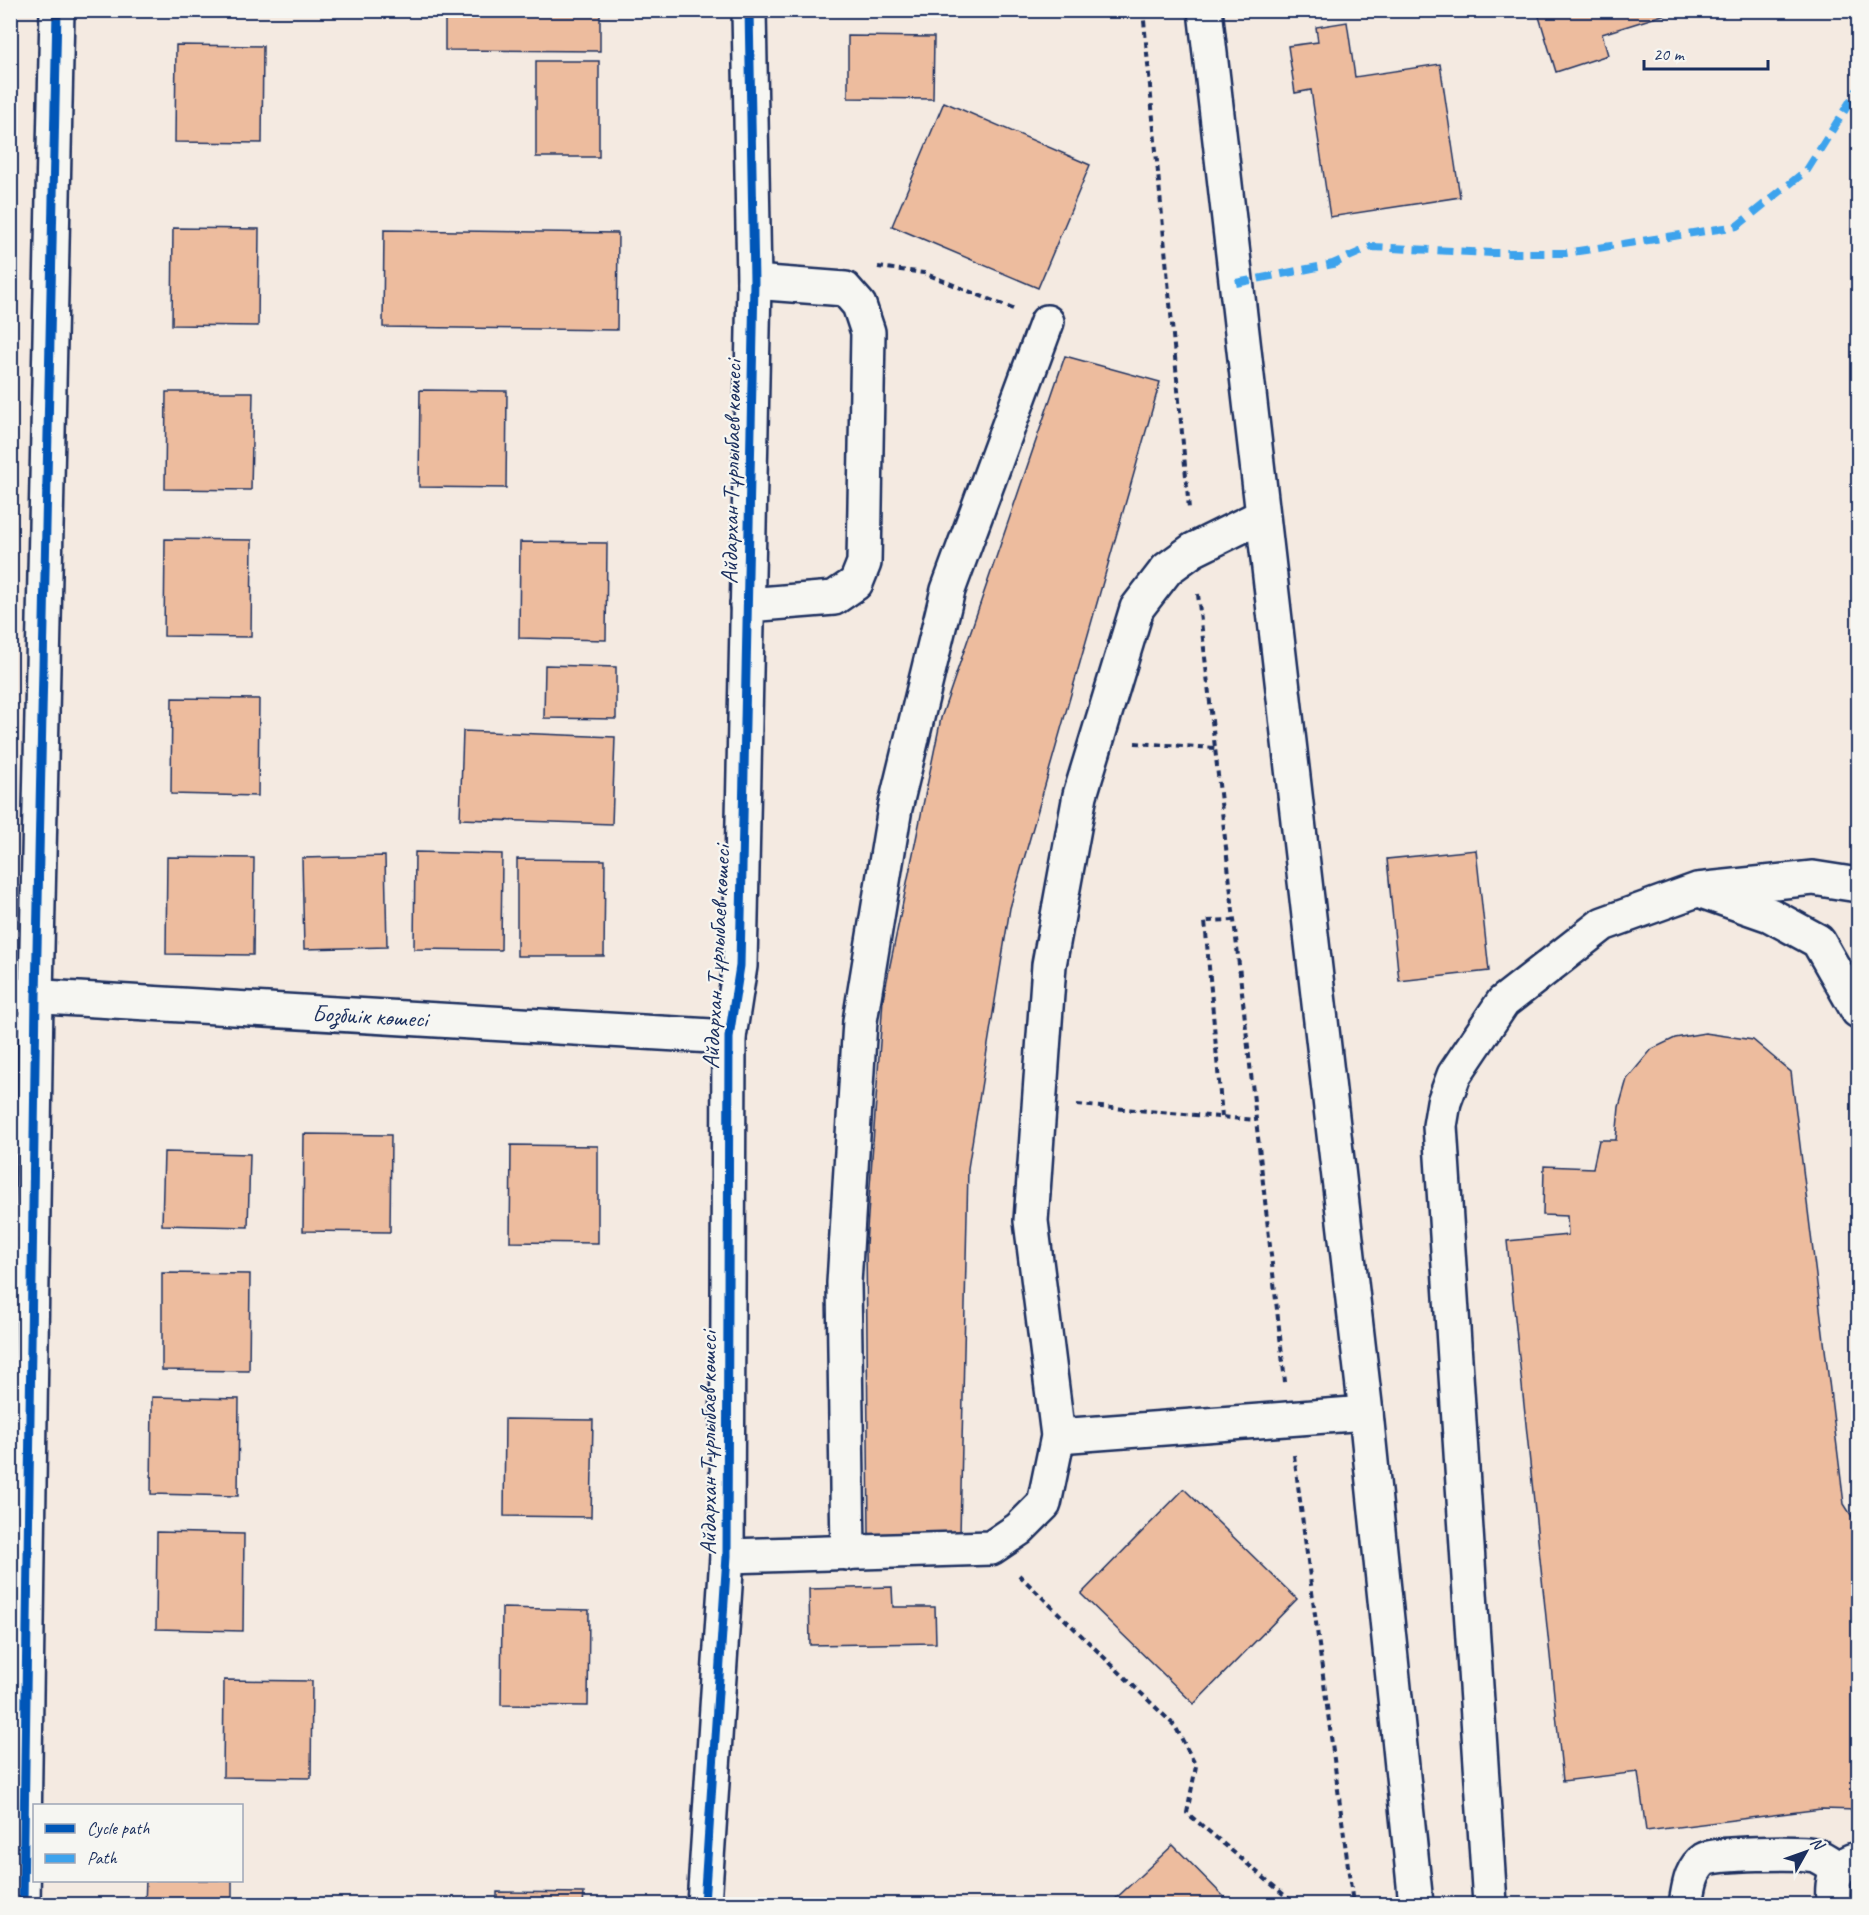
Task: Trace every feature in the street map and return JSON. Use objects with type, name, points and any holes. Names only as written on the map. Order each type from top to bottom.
[{"type":"street","points":[[23,1905],[23,996],[57,10]]},
{"type":"street","name":"Айдархан Тұрлыбаев көшесі","points":[[704,1905],[727,1556],[729,1037],[740,966],[754,282],[748,10]]},
{"type":"street","points":[[1205,10],[1365,1413],[1416,1905]]},
{"type":"street","points":[[747,605],[834,598],[856,583],[864,563],[868,332],[859,305],[845,289],[754,282]]},
{"type":"street","points":[[848,1552],[844,1283],[860,1021],[895,808],[948,590],[1047,322]]},
{"type":"street","points":[[727,1556],[991,1548],[1019,1529],[1044,1504],[1058,1436],[1031,1221],[1049,964],[1080,795],[1137,608],[1167,569],[1193,550],[1262,516]]},
{"type":"street","points":[[1490,1905],[1440,1126],[1444,1102],[1454,1075],[1503,1002],[1603,924],[1697,890],[1813,878],[1858,885]]},
{"type":"street","points":[[1697,890],[1770,915],[1818,941],[1858,1011]]},
{"type":"street","name":"Бозбиік көшесі","points":[[23,996],[729,1037]]},
{"type":"street","points":[[1058,1436],[1365,1413]]},
{"type":"street","points":[[1686,1905],[1695,1867],[1707,1857],[1787,1852],[1816,1855],[1849,1864],[1832,1883],[1833,1905]]},
{"type":"path","points":[[1143,10],[1193,550],[1289,1418],[1353,1905]]},
{"type":"path","points":[[871,266],[924,273],[1047,322]]},
{"type":"path","points":[[1096,741],[1215,748]]},
{"type":"path","points":[[1222,1117],[1205,921],[1234,920]]},
{"type":"path","points":[[1040,1102],[1256,1120]]},
{"type":"path","points":[[991,1548],[1175,1726],[1196,1766],[1187,1813],[1295,1905]]},
{"type":"building","points":[[445,10],[600,10],[600,51],[445,50]]},
{"type":"building","points":[[1537,10],[1679,10],[1602,34],[1608,55],[1556,72]]},
{"type":"building","points":[[1347,22],[1355,77],[1440,64],[1460,197],[1330,217],[1311,90],[1295,93],[1288,46],[1318,42],[1316,27]]},
{"type":"building","points":[[848,36],[934,37],[933,99],[848,98]]},
{"type":"building","points":[[176,45],[263,46],[262,143],[175,142]]},
{"type":"building","points":[[536,61],[599,61],[599,157],[536,157]]},
{"type":"building","points":[[944,102],[1090,165],[1038,288],[892,226]]},
{"type":"building","points":[[173,228],[259,229],[258,326],[172,325]]},
{"type":"building","points":[[384,230],[618,233],[617,330],[383,327]]},
{"type":"building","points":[[1065,356],[1160,382],[1010,908],[968,1168],[960,1535],[869,1534],[866,1244],[883,999],[941,718]]},
{"type":"building","points":[[420,390],[507,391],[506,488],[419,487]]},
{"type":"building","points":[[166,392],[253,392],[251,490],[165,489]]},
{"type":"building","points":[[165,539],[252,540],[251,637],[164,636]]},
{"type":"building","points":[[520,542],[607,543],[606,640],[519,638]]},
{"type":"building","points":[[545,665],[616,667],[616,719],[544,718]]},
{"type":"building","points":[[172,698],[259,699],[258,796],[171,794]]},
{"type":"building","points":[[463,731],[615,737],[612,824],[460,819]]},
{"type":"building","points":[[1476,850],[1489,971],[1399,981],[1387,859]]},
{"type":"building","points":[[415,852],[502,854],[501,950],[414,949]]},
{"type":"building","points":[[385,856],[387,947],[304,949],[302,858]]},
{"type":"building","points":[[167,857],[254,858],[253,955],[166,954]]},
{"type":"building","points":[[517,859],[605,860],[604,956],[517,956]]},
{"type":"building","points":[[1705,1033],[1753,1040],[1791,1072],[1844,1504],[1858,1526],[1858,1810],[1821,1809],[1646,1831],[1638,1772],[1563,1781],[1507,1241],[1568,1235],[1567,1216],[1543,1215],[1544,1166],[1593,1168],[1599,1140],[1616,1140],[1619,1107],[1627,1079],[1652,1049],[1675,1038]]},
{"type":"building","points":[[304,1134],[391,1135],[390,1232],[303,1231]]},
{"type":"building","points":[[511,1145],[598,1146],[598,1243],[510,1242]]},
{"type":"building","points":[[164,1152],[250,1154],[248,1227],[162,1225]]},
{"type":"building","points":[[162,1273],[250,1274],[249,1371],[162,1370]]},
{"type":"building","points":[[152,1397],[239,1399],[238,1496],[151,1494]]},
{"type":"building","points":[[505,1419],[593,1420],[591,1517],[504,1516]]},
{"type":"building","points":[[1184,1489],[1297,1599],[1194,1704],[1081,1594]]},
{"type":"building","points":[[157,1532],[244,1534],[243,1631],[156,1629]]},
{"type":"building","points":[[892,1587],[893,1607],[935,1607],[936,1643],[810,1645],[809,1589]]},
{"type":"building","points":[[502,1608],[589,1610],[588,1706],[501,1705]]},
{"type":"building","points":[[224,1680],[312,1681],[311,1778],[223,1777]]},
{"type":"building","points":[[1173,1845],[1231,1904],[1110,1904]]},
{"type":"building","points":[[146,1882],[232,1882],[232,1904],[145,1904]]},
{"type":"building","points":[[497,1892],[584,1893],[583,1904],[497,1904]]},
{"type":"marked path","points":[[1236,283],[1333,264],[1371,247],[1493,253],[1566,253],[1737,226],[1807,170],[1858,89]]},
{"type":"cycle path","points":[[23,1904],[36,996],[57,10]]},
{"type":"cycle path","points":[[704,1904],[727,1556],[729,1037],[740,966],[754,282],[749,10]]}]
